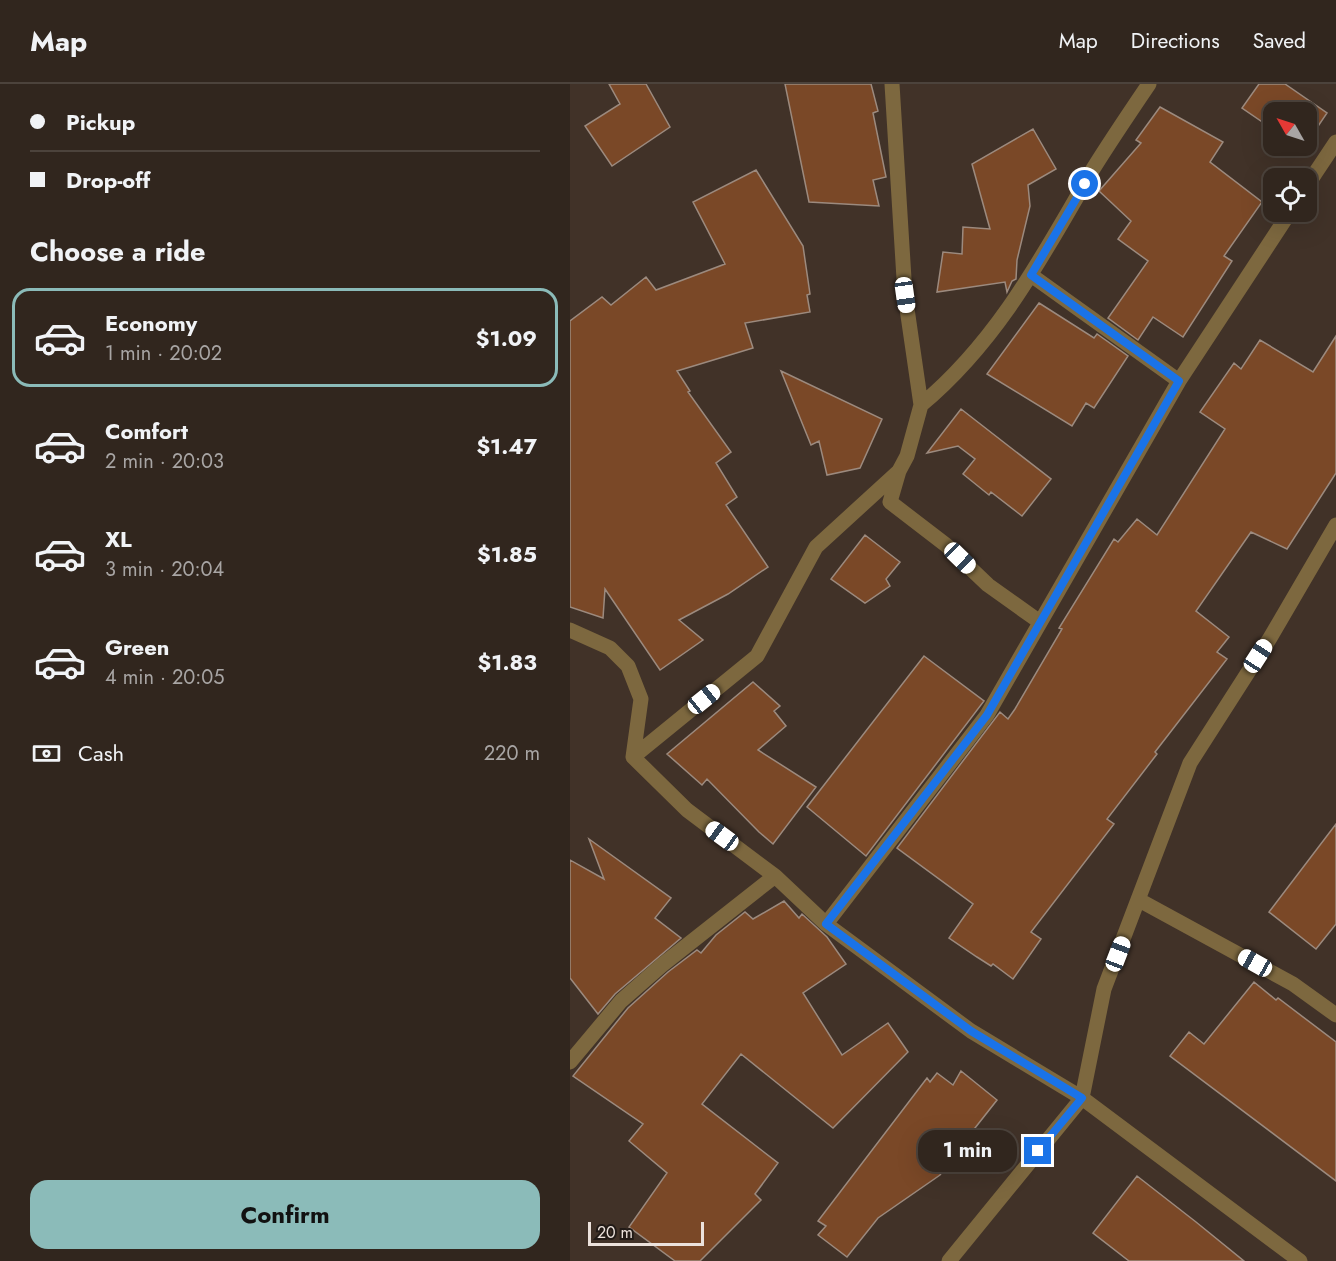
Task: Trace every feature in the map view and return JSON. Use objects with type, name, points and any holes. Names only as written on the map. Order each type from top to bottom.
[{"type":"street","points":[[892,84],[905,295],[921,405],[907,456],[899,471],[890,502],[946,545],[988,585],[1040,622]]},
{"type":"street","points":[[921,405],[942,388],[989,336],[1031,275],[1095,165],[1149,84]]},
{"type":"street","points":[[1317,170],[1336,142]]},
{"type":"street","points":[[826,924],[987,715],[1179,381],[1283,222]]},
{"type":"street","points":[[1031,275],[1179,381]]},
{"type":"street","points":[[633,757],[757,656],[816,547],[899,471]]},
{"type":"street","points":[[952,1260],[1082,1098],[1104,989],[1190,763],[1270,638],[1336,525]]},
{"type":"street","points":[[570,630],[610,648],[628,666],[641,699],[633,757]]},
{"type":"street","points":[[633,757],[687,810],[775,876],[826,924],[971,1031],[1082,1098],[1300,1261]]},
{"type":"street","points":[[570,1062],[621,1001],[662,965],[775,876]]},
{"type":"street","points":[[1139,900],[1293,984],[1336,1015]]},
{"type":"building","points":[[609,84],[646,84],[670,127],[612,166],[585,126],[620,104]]},
{"type":"building","points":[[785,84],[871,84],[878,111],[873,113],[886,177],[873,180],[879,206],[809,202]]},
{"type":"building","points":[[1259,84],[1285,84],[1311,102],[1263,102],[1263,122],[1242,108]]},
{"type":"building","points":[[1317,106],[1327,113],[1317,128]]},
{"type":"building","points":[[1160,107],[1223,142],[1210,162],[1262,202],[1224,256],[1232,261],[1183,337],[1153,317],[1138,340],[1108,318],[1148,261],[1118,239],[1131,221],[1099,191],[1141,143],[1136,140]]},
{"type":"building","points":[[1033,129],[1056,169],[1028,185],[1030,206],[1017,260],[1016,279],[1012,281],[1007,292],[1005,282],[937,292],[943,252],[962,254],[963,227],[990,229],[972,164]]},
{"type":"building","points":[[756,170],[803,246],[810,294],[807,295],[810,312],[745,323],[753,348],[677,371],[690,391],[688,392],[731,452],[716,463],[737,497],[726,505],[768,567],[728,594],[679,620],[703,640],[660,670],[605,589],[603,618],[570,607],[570,321],[602,297],[611,305],[646,277],[656,290],[725,264],[693,202]]},
{"type":"building","points":[[1039,303],[1094,338],[1097,334],[1128,356],[1094,408],[1086,403],[1072,426],[987,374]]},
{"type":"building","points":[[1336,336],[1336,473],[1287,549],[1251,532],[1196,611],[1229,637],[1217,652],[1227,659],[1107,819],[1114,824],[1031,932],[1041,939],[1013,979],[993,964],[991,966],[949,938],[973,904],[897,848],[1000,712],[1008,719],[1062,629],[1059,628],[1114,539],[1118,542],[1137,519],[1157,535],[1225,429],[1200,412],[1234,363],[1241,369],[1260,340],[1313,372]]},
{"type":"building","points":[[781,371],[882,419],[860,468],[827,475],[819,441],[811,445]]},
{"type":"building","points":[[961,409],[1051,479],[1022,516],[991,492],[989,495],[963,474],[975,459],[958,446],[927,453]]},
{"type":"building","points":[[865,535],[900,562],[886,579],[890,586],[865,603],[831,579]]},
{"type":"building","points":[[924,656],[984,701],[866,856],[807,807]]},
{"type":"building","points":[[753,682],[780,706],[774,711],[786,726],[758,750],[816,787],[773,844],[707,779],[702,785],[667,754]]},
{"type":"building","points":[[1336,824],[1336,924],[1316,949],[1269,912]]},
{"type":"building","points":[[589,839],[671,898],[655,918],[681,938],[615,994],[598,1014],[570,978],[570,860],[604,879]]},
{"type":"building","points":[[784,901],[799,918],[802,914],[827,937],[846,964],[803,993],[842,1055],[888,1023],[908,1052],[833,1128],[741,1054],[702,1104],[778,1163],[755,1194],[761,1200],[700,1261],[675,1261],[629,1227],[667,1173],[629,1141],[643,1124],[573,1076],[628,1008],[668,972],[697,950],[701,953],[716,935],[745,912],[753,919]]},
{"type":"building","points":[[1254,982],[1336,1042],[1336,1181],[1170,1056],[1189,1032],[1204,1044]]},
{"type":"building","points":[[961,1071],[997,1100],[940,1175],[878,1218],[847,1257],[818,1235],[826,1226],[818,1221],[927,1078],[930,1082],[937,1073],[953,1085]]},
{"type":"building","points":[[1137,1176],[1244,1261],[1129,1261],[1093,1233]]},
{"type":"route","points":[[1038,1151],[1082,1098],[971,1031],[826,924],[987,715],[1179,381],[1031,275],[1085,184]]}]
